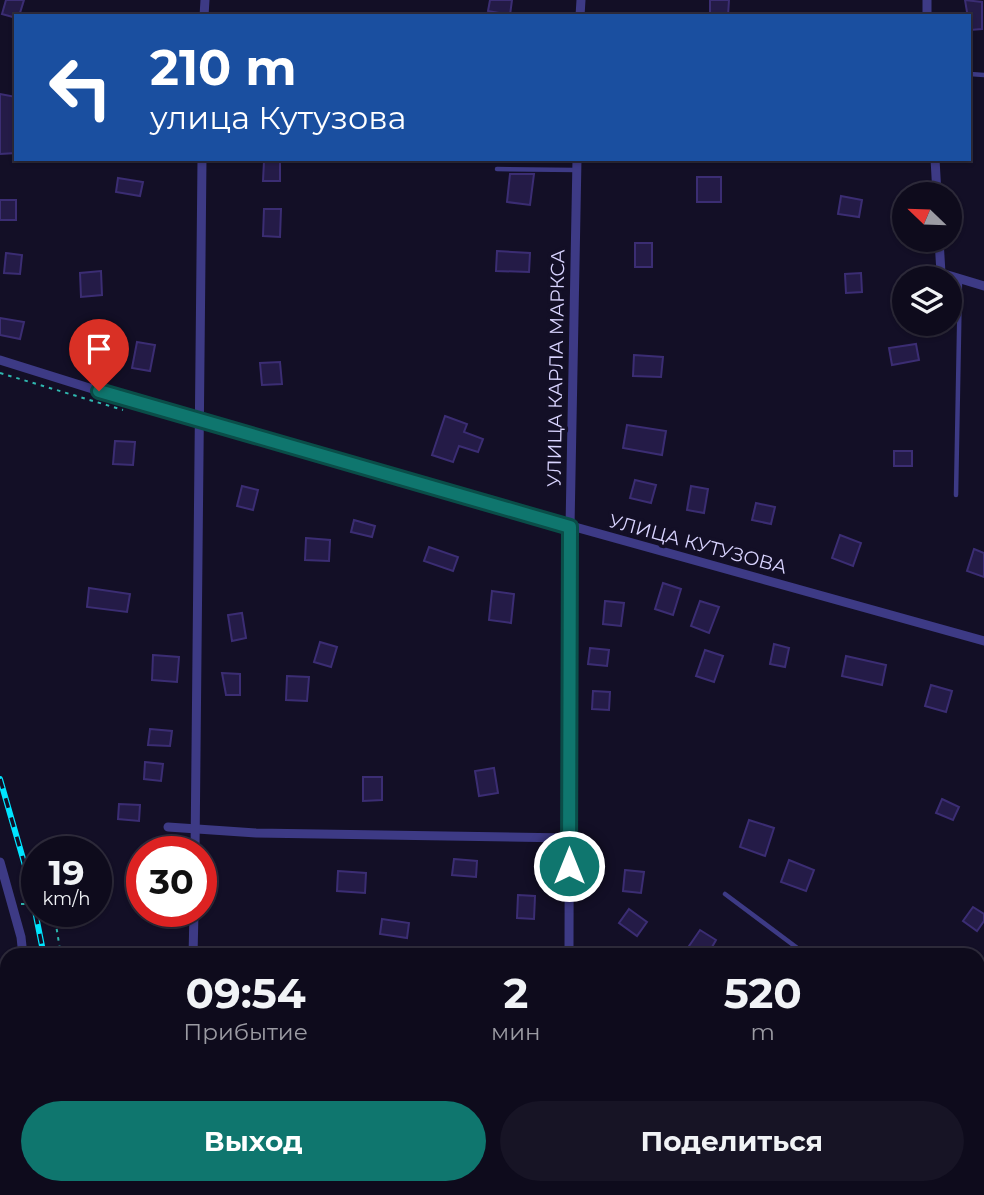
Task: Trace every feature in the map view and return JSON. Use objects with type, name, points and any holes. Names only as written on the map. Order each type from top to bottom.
[{"type":"street","points":[[195,836],[202,161]]},
{"type":"street","name":"УЛИЦА КАРЛА МАРКСА","points":[[569,948],[570,527],[577,161]]},
{"type":"street","points":[[934,161],[936,182]]},
{"type":"street","points":[[962,280],[984,286]]},
{"type":"street","name":"УЛИЦА КУТУЗОВА","points":[[0,360],[198,422],[984,641]]},
{"type":"street","points":[[169,827],[256,833],[569,838]]},
{"type":"street","points":[[0,862],[21,948]]},
{"type":"street","points":[[193,948],[194,927]]},
{"type":"lane","points":[[497,169],[577,170]]},
{"type":"lane","points":[[956,495],[959,336]]},
{"type":"lane","points":[[725,894],[797,948]]},
{"type":"path","points":[[0,373],[132,412]]},
{"type":"path","points":[[10,896],[21,903]]},
{"type":"path","points":[[56,927],[60,948]]},
{"type":"building","points":[[6,0],[24,0],[20,14],[14,14],[14,17],[2,14]]},
{"type":"building","points":[[490,0],[512,0],[510,14],[488,11]]},
{"type":"building","points":[[710,0],[729,0],[728,14],[710,14]]},
{"type":"building","points":[[965,0],[982,2],[982,29],[971,30],[971,14],[967,14]]},
{"type":"building","points":[[0,94],[14,97],[14,153],[0,154]]},
{"type":"building","points":[[264,161],[280,162],[280,181],[263,181]]},
{"type":"building","points":[[510,174],[534,174],[530,205],[507,202]]},
{"type":"building","points":[[697,177],[721,177],[721,202],[697,202]]},
{"type":"building","points":[[118,178],[143,182],[140,196],[116,192]]},
{"type":"building","points":[[841,196],[862,200],[859,217],[838,214]]},
{"type":"building","points":[[0,200],[16,200],[16,220],[0,220]]},
{"type":"building","points":[[264,209],[281,209],[280,237],[263,236]]},
{"type":"building","points":[[635,243],[652,243],[652,267],[635,267]]},
{"type":"building","points":[[497,251],[530,253],[529,272],[496,271]]},
{"type":"building","points":[[6,253],[22,255],[20,274],[4,273]]},
{"type":"building","points":[[101,271],[102,295],[81,297],[80,273]]},
{"type":"building","points":[[861,273],[862,292],[846,293],[845,274]]},
{"type":"building","points":[[0,318],[24,322],[20,339],[0,335]]},
{"type":"building","points":[[137,342],[155,345],[150,371],[132,368]]},
{"type":"building","points":[[916,344],[919,360],[892,365],[889,348]]},
{"type":"building","points":[[634,355],[663,357],[661,377],[633,376]]},
{"type":"building","points":[[280,362],[282,384],[262,385],[260,363]]},
{"type":"building","points":[[445,416],[467,424],[464,432],[483,439],[478,452],[459,446],[453,462],[432,455]]},
{"type":"building","points":[[627,425],[666,431],[662,455],[623,448]]},
{"type":"building","points":[[115,441],[135,442],[133,465],[113,464]]},
{"type":"building","points":[[894,451],[912,451],[912,466],[894,466]]},
{"type":"building","points":[[635,480],[656,485],[651,503],[630,498]]},
{"type":"building","points":[[242,486],[258,490],[253,510],[237,506]]},
{"type":"building","points":[[691,486],[708,489],[704,513],[687,510]]},
{"type":"building","points":[[756,503],[775,507],[771,524],[752,520]]},
{"type":"building","points":[[354,520],[375,526],[372,537],[351,532]]},
{"type":"building","points":[[840,535],[861,543],[853,566],[832,558]]},
{"type":"building","points":[[306,538],[330,540],[329,561],[305,560]]},
{"type":"building","points":[[429,547],[458,557],[453,571],[424,561]]},
{"type":"building","points":[[974,549],[984,553],[984,577],[967,571]]},
{"type":"building","points":[[663,583],[681,589],[673,615],[655,609]]},
{"type":"building","points":[[89,588],[130,594],[127,612],[87,607]]},
{"type":"building","points":[[492,591],[514,594],[511,623],[489,620]]},
{"type":"building","points":[[605,601],[624,603],[621,626],[603,624]]},
{"type":"building","points":[[700,601],[719,607],[709,633],[691,626]]},
{"type":"building","points":[[242,613],[246,638],[232,641],[228,615]]},
{"type":"building","points":[[320,642],[337,647],[331,667],[314,662]]},
{"type":"building","points":[[774,644],[789,648],[785,667],[770,664]]},
{"type":"building","points":[[590,648],[609,650],[607,666],[588,664]]},
{"type":"building","points":[[705,650],[723,656],[714,682],[696,676]]},
{"type":"building","points":[[153,655],[179,657],[177,682],[152,680]]},
{"type":"building","points":[[846,656],[886,665],[882,685],[842,676]]},
{"type":"building","points":[[222,673],[240,674],[240,695],[226,695]]},
{"type":"building","points":[[287,676],[309,677],[307,701],[286,700]]},
{"type":"building","points":[[931,685],[952,691],[946,712],[925,706]]},
{"type":"building","points":[[593,691],[610,692],[609,710],[592,709]]},
{"type":"building","points":[[150,729],[172,731],[170,746],[148,745]]},
{"type":"building","points":[[145,762],[163,764],[161,781],[144,779]]},
{"type":"building","points":[[494,768],[498,793],[479,796],[475,771]]},
{"type":"building","points":[[363,777],[382,777],[382,800],[363,801]]},
{"type":"building","points":[[942,799],[959,807],[953,820],[936,813]]},
{"type":"building","points":[[119,804],[140,805],[139,821],[118,819]]},
{"type":"building","points":[[749,820],[774,828],[765,856],[740,847]]},
{"type":"building","points":[[454,859],[477,861],[476,877],[452,875]]},
{"type":"building","points":[[789,860],[814,870],[806,891],[781,882]]},
{"type":"building","points":[[625,870],[644,872],[641,893],[623,891]]},
{"type":"building","points":[[338,871],[366,873],[365,893],[337,891]]},
{"type":"building","points":[[518,895],[535,896],[534,919],[517,918]]},
{"type":"building","points":[[973,907],[984,914],[984,921],[977,931],[963,921]]},
{"type":"building","points":[[629,909],[647,922],[637,936],[619,923]]},
{"type":"building","points":[[382,919],[409,923],[407,938],[380,934]]},
{"type":"building","points":[[700,930],[716,940],[712,948],[688,948]]},
{"type":"railway","points":[[0,779],[28,876],[42,948]]},
{"type":"route","points":[[99,391],[198,422],[570,527],[569,866]]}]
